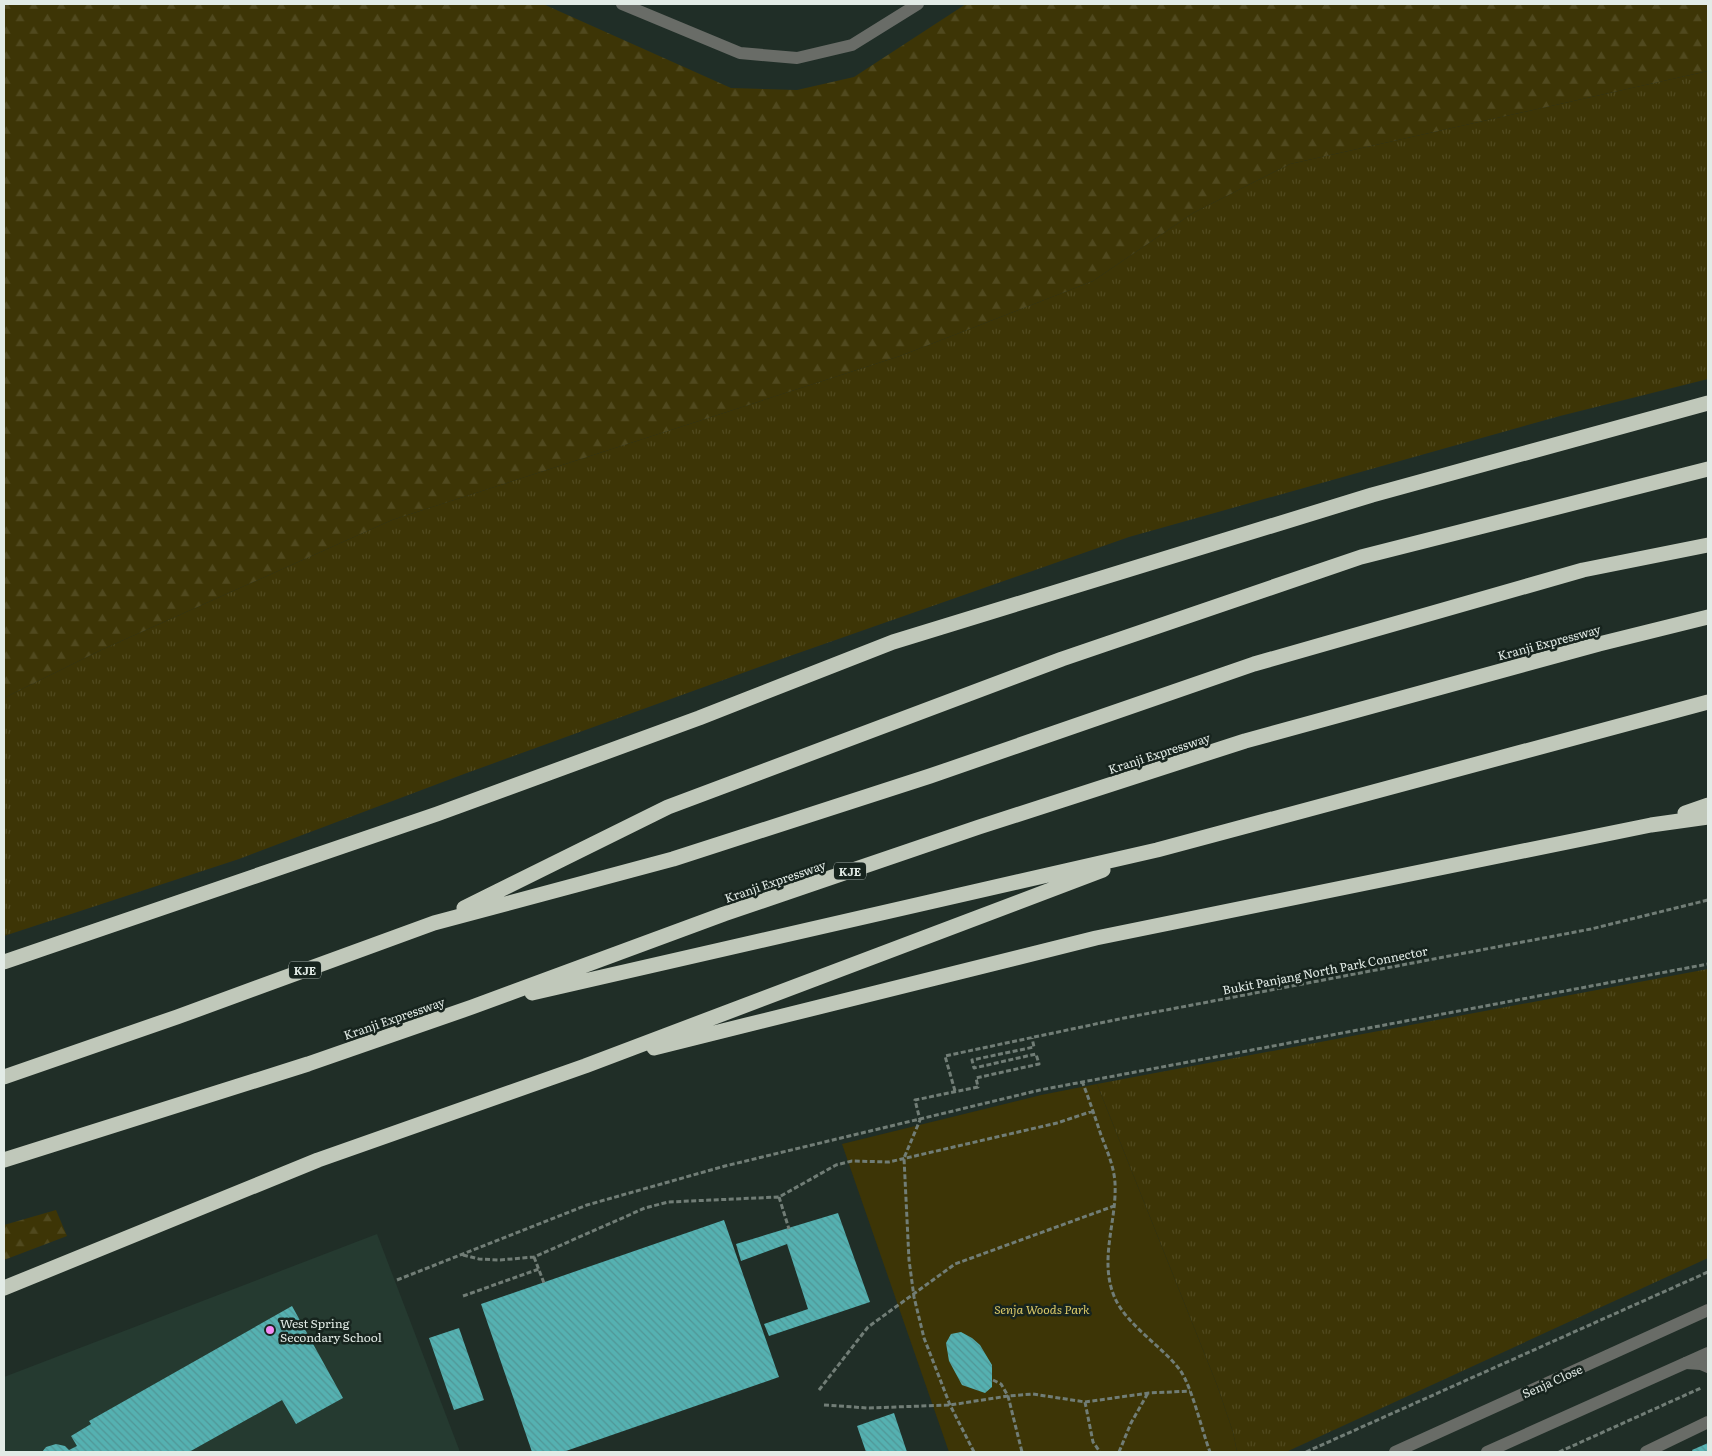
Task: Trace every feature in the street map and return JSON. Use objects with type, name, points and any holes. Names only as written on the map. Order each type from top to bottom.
[{"type":"highway","points":[[4,962],[437,814],[699,718],[892,642],[1372,496],[1708,403]]},
{"type":"highway","points":[[434,923],[668,807],[1062,659],[1361,557],[1708,469]]},
{"type":"highway","name":"KJE","points":[[4,1077],[177,1017],[434,923],[672,859],[930,776],[1254,664],[1583,570],[1708,545]]},
{"type":"highway","name":"Kranji Expressway","points":[[4,1160],[308,1064],[472,1007],[733,911],[979,827],[1245,742],[1599,644],[1708,617]]},
{"type":"highway","points":[[472,1007],[1157,850],[1708,702]]},
{"type":"highway","points":[[1650,825],[1708,805]]},
{"type":"highway","points":[[585,1066],[1096,938],[1650,825],[1708,817]]},
{"type":"highway","points":[[4,1288],[318,1160],[585,1066],[1157,850]]},
{"type":"street","points":[[622,4],[740,53],[797,58],[852,45],[918,4]]},
{"type":"street","name":"Senja Close","points":[[1395,1452],[1708,1310]]},
{"type":"street","points":[[1487,1452],[1708,1353]]},
{"type":"street","points":[[1686,1363],[1700,1364],[1708,1367]]},
{"type":"street","points":[[1646,1452],[1708,1422]]},
{"type":"path","name":"Bukit Panjang North Park Connector","points":[[955,1091],[945,1056],[1296,984],[1591,929],[1708,900]]},
{"type":"path","points":[[397,1280],[587,1205],[725,1166],[1082,1081],[1708,964]]},
{"type":"path","points":[[974,1452],[950,1405],[924,1338],[914,1294],[909,1260],[904,1158],[920,1120],[915,1100],[978,1087],[976,1078],[1039,1064],[1036,1054],[974,1068],[972,1060],[1034,1047],[1032,1038]]},
{"type":"path","points":[[1082,1081],[1110,1157],[1115,1183],[1107,1257],[1114,1296],[1124,1313],[1165,1352],[1182,1372],[1210,1452]]},
{"type":"path","points":[[462,1254],[479,1259],[493,1260],[534,1257],[645,1208],[668,1202],[779,1197],[836,1165],[852,1161],[889,1162],[1057,1123],[1093,1111]]},
{"type":"path","points":[[779,1197],[790,1229]]},
{"type":"path","points":[[819,1390],[868,1327],[955,1264],[1114,1206]]},
{"type":"path","points":[[534,1257],[544,1283]]},
{"type":"path","points":[[463,1296],[539,1269]]},
{"type":"path","points":[[1306,1452],[1708,1272]]},
{"type":"path","points":[[993,1380],[1001,1384],[1008,1396],[1022,1452]]},
{"type":"path","points":[[1559,1452],[1708,1385]]},
{"type":"path","points":[[824,1405],[868,1408],[950,1405],[1033,1394],[1085,1402],[1149,1393],[1190,1391]]},
{"type":"path","points":[[1119,1452],[1131,1423],[1149,1393]]},
{"type":"path","points":[[1085,1402],[1093,1442],[1100,1452]]},
{"type":"shaded area","name":"West Spring Secondary School","points":[[377,1234],[460,1452],[4,1452],[4,1377]]},
{"type":"green space","points":[[4,4],[543,4],[731,88],[797,90],[854,77],[966,4],[1708,4],[1708,71],[1290,164],[1193,213],[1093,281],[900,356],[392,520],[99,651],[4,698]]},
{"type":"green space","points":[[1708,71],[1708,379],[1560,416],[1129,537],[787,657],[464,774],[239,859],[4,936],[4,698],[99,651],[392,520],[900,356],[1093,281],[1193,213],[1290,164]]},
{"type":"green space","points":[[1708,969],[1708,1258],[1286,1452],[1237,1452],[1233,1432],[1217,1385],[1097,1084]]},
{"type":"green space","name":"Senja Woods Park","points":[[1097,1084],[1217,1385],[1233,1432],[1237,1452],[949,1452],[842,1144],[1041,1095]]},
{"type":"green space","points":[[56,1210],[67,1236],[4,1260],[4,1225]]},
{"type":"building","points":[[838,1213],[870,1302],[769,1336],[764,1324],[808,1309],[787,1244],[741,1261],[736,1244]]},
{"type":"building","points":[[724,1220],[779,1377],[563,1452],[532,1452],[481,1304]]},
{"type":"building","points":[[292,1306],[343,1398],[296,1424],[282,1400],[189,1452],[42,1452],[46,1447],[56,1444],[65,1446],[69,1450],[77,1446],[71,1436],[91,1424],[89,1421]]},
{"type":"building","points":[[459,1328],[484,1400],[454,1410],[429,1338]]},
{"type":"building","points":[[961,1332],[980,1345],[992,1365],[992,1387],[985,1393],[962,1385],[949,1361],[946,1343],[951,1334]]},
{"type":"building","points":[[894,1413],[907,1452],[866,1452],[857,1426]]},
{"type":"building","points":[[1708,1443],[1708,1452],[1693,1452],[1692,1450]]},
{"type":"place","name":"West Spring Secondary School","points":[[270,1330]]}]
